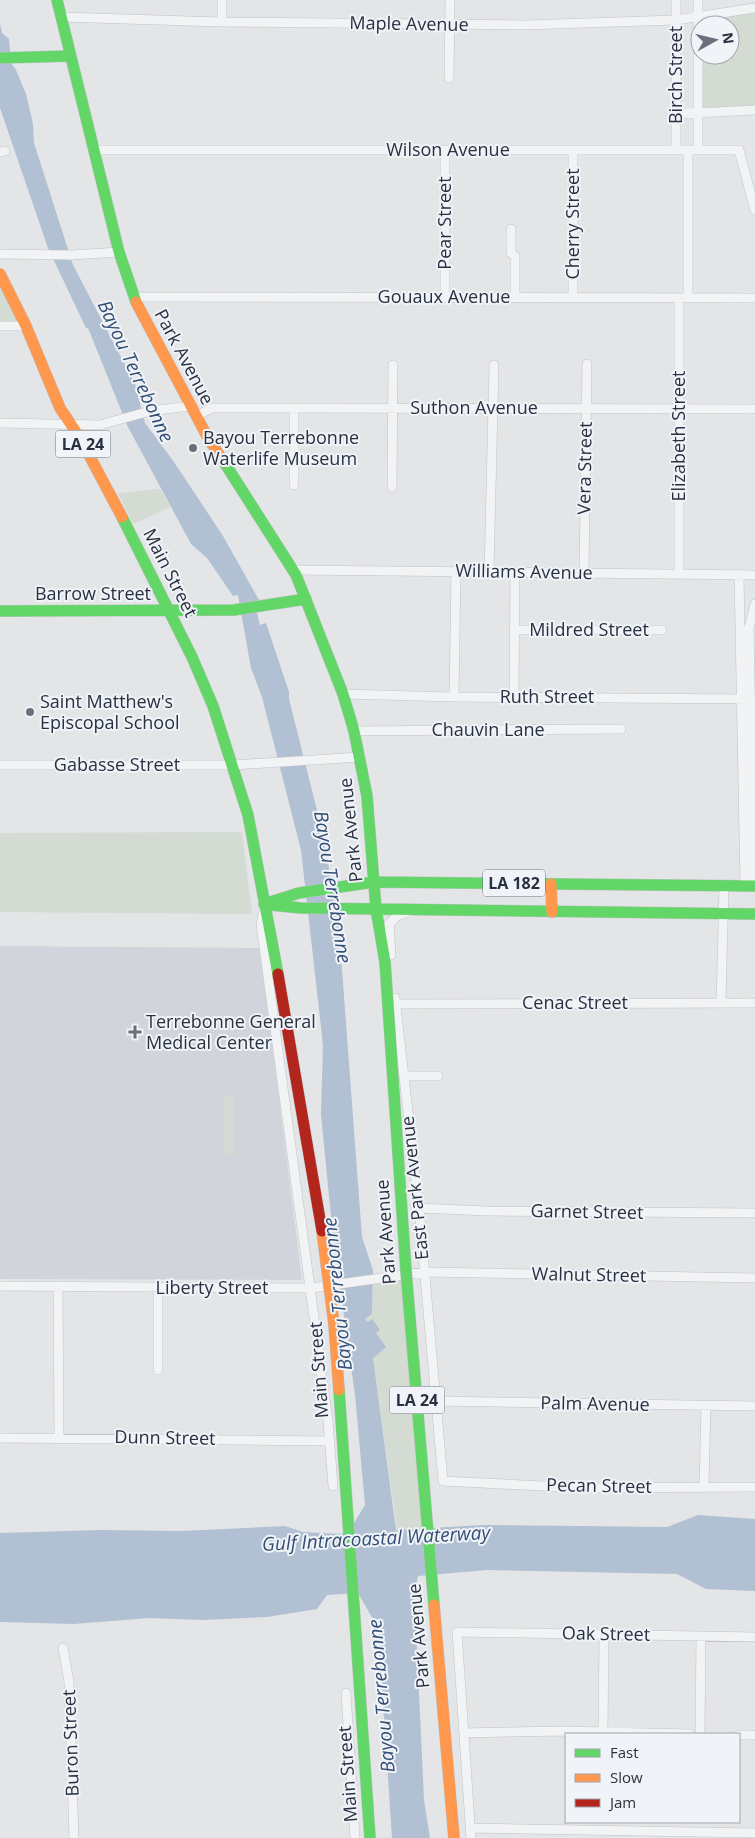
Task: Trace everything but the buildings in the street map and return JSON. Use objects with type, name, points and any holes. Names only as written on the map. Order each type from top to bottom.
[{"type":"main road","name":"Park Avenue","points":[[57,0],[119,252],[133,297],[193,411],[293,570],[343,694],[360,757],[368,796],[376,909],[384,962],[406,1270],[454,1838]]},
{"type":"main road","points":[[0,58],[70,56]]},
{"type":"main road","name":"Main Street","points":[[0,274],[26,326],[60,408],[72,426],[170,612],[213,706],[248,815],[319,1205],[334,1324],[370,1838]]},
{"type":"main road","name":"Barrow Street","points":[[0,611],[170,612],[234,610],[306,599]]},
{"type":"main road","name":"LA 182","points":[[264,904],[299,893],[374,882],[751,886]]},
{"type":"main road","points":[[551,884],[552,912]]},
{"type":"main road","name":"LA 182","points":[[264,904],[301,908],[755,914]]},
{"type":"street","points":[[222,0],[222,22]]},
{"type":"street","points":[[449,78],[450,0]]},
{"type":"street","name":"Birch Street","points":[[676,0],[676,150]]},
{"type":"street","name":"Birch Street","points":[[698,0],[698,15]]},
{"type":"street","name":"Maple Avenue","points":[[711,15],[755,8]]},
{"type":"street","name":"Maple Avenue","points":[[61,17],[222,22],[525,25],[690,18]]},
{"type":"street","name":"Birch Street","points":[[698,65],[698,150]]},
{"type":"street","points":[[676,114],[755,110]]},
{"type":"street","name":"Wilson Avenue","points":[[94,150],[739,150],[755,210]]},
{"type":"street","name":"Pear Street","points":[[445,150],[445,297]]},
{"type":"street","name":"Cherry Street","points":[[573,150],[573,298]]},
{"type":"street","name":"Elizabeth Street","points":[[679,573],[678,408],[688,150]]},
{"type":"street","points":[[510,229],[511,253],[515,256],[515,298]]},
{"type":"street","points":[[0,254],[70,255],[119,252]]},
{"type":"street","name":"Gouaux Avenue","points":[[133,297],[755,298]]},
{"type":"street","points":[[0,326],[26,326]]},
{"type":"street","name":"Vera Street","points":[[584,572],[587,364]]},
{"type":"street","points":[[392,487],[393,365]]},
{"type":"street","points":[[489,572],[494,365]]},
{"type":"street","name":"Suthon Avenue","points":[[0,423],[72,426],[100,425],[150,411],[193,411],[212,408],[755,409]]},
{"type":"street","points":[[294,408],[294,485]]},
{"type":"street","name":"Williams Avenue","points":[[293,570],[755,575]]},
{"type":"street","points":[[454,697],[456,571]]},
{"type":"street","points":[[514,697],[515,572]]},
{"type":"street","points":[[739,574],[745,633],[746,699],[749,727],[750,797],[748,832],[751,886]]},
{"type":"street","points":[[745,633],[755,604]]},
{"type":"street","name":"Mildred Street","points":[[515,630],[662,630]]},
{"type":"street","name":"Ruth Street","points":[[343,694],[454,697],[746,699]]},
{"type":"street","name":"Chauvin Lane","points":[[354,731],[621,729]]},
{"type":"street","name":"Gabasse Street","points":[[0,765],[233,765],[360,757]]},
{"type":"street","points":[[721,1002],[724,886]]},
{"type":"street","name":"Main Street","points":[[264,904],[261,925],[311,1288],[330,1440],[333,1486]]},
{"type":"street","name":"East Park Avenue","points":[[414,910],[398,916],[389,924],[395,1004],[419,1208],[443,1481]]},
{"type":"street","name":"Cenac Street","points":[[395,1004],[755,1003]]},
{"type":"street","points":[[404,1076],[438,1076]]},
{"type":"street","name":"Garnet Street","points":[[419,1208],[487,1211],[755,1213]]},
{"type":"street","name":"Liberty Street","points":[[0,1286],[311,1288],[424,1272]]},
{"type":"street","name":"Walnut Street","points":[[424,1272],[755,1278]]},
{"type":"street","points":[[58,1286],[59,1438]]},
{"type":"street","points":[[158,1287],[158,1370]]},
{"type":"street","name":"Palm Avenue","points":[[435,1401],[755,1406]]},
{"type":"street","points":[[704,1486],[706,1405]]},
{"type":"street","name":"Dunn Street","points":[[0,1438],[330,1440]]},
{"type":"street","name":"Pecan Street","points":[[443,1481],[582,1488],[704,1486],[755,1488]]},
{"type":"street","name":"Oak Street","points":[[464,1733],[457,1632],[755,1637]]},
{"type":"street","points":[[471,1838],[464,1733],[603,1733],[604,1634]]},
{"type":"street","points":[[700,1733],[701,1636]]},
{"type":"street","name":"Buron Street","points":[[63,1648],[69,1682],[74,1838]]},
{"type":"street","name":"Main Street","points":[[346,1693],[355,1838]]},
{"type":"street","points":[[740,1735],[755,1735]]},
{"type":"street","points":[[698,1823],[698,1832]]},
{"type":"street","points":[[470,1828],[602,1826],[698,1832],[755,1833]]},
{"type":"shaded area","points":[[755,8],[755,110],[698,113],[698,65],[740,65],[740,15],[711,15]]},
{"type":"shaded area","points":[[0,274],[26,326],[0,326]]},
{"type":"shaded area","points":[[160,489],[171,507],[133,524],[118,493]]},
{"type":"shaded area","points":[[242,832],[252,914],[0,912],[0,833]]},
{"type":"shaded area","name":"Terrebonne General Medical Center","points":[[0,946],[260,948],[302,1280],[0,1279]]},
{"type":"shaded area","points":[[223,1096],[233,1096],[233,1154],[224,1155]]},
{"type":"shaded area","points":[[409,1274],[427,1527],[397,1530],[373,1358],[376,1333],[380,1330],[365,1319],[372,1314],[373,1280]]},
{"type":"water","name":"Gulf Intracoastal Waterway","points":[[0,24],[2,33],[9,39],[11,63],[26,94],[33,124],[34,143],[73,265],[135,384],[145,423],[174,462],[223,536],[259,600],[254,601],[260,625],[266,623],[289,692],[289,699],[321,826],[338,916],[362,1237],[373,1270],[372,1314],[365,1319],[368,1322],[372,1319],[380,1330],[376,1333],[386,1347],[373,1358],[396,1530],[483,1525],[667,1527],[698,1515],[755,1519],[755,1591],[706,1589],[677,1574],[487,1570],[418,1576],[413,1601],[424,1800],[430,1838],[392,1838],[378,1628],[358,1593],[327,1595],[317,1609],[267,1617],[203,1620],[149,1618],[74,1624],[0,1622],[0,1533],[101,1530],[181,1531],[285,1526],[303,1532],[341,1534],[354,1523],[365,1505],[355,1395],[333,1237],[321,1114],[323,1045],[301,850],[262,697],[251,668],[238,595],[233,596],[207,558],[191,544],[127,425],[88,328],[86,328],[48,248],[0,108]]},
{"type":"traffic: fast","points":[[57,0],[119,252],[136,302]]},
{"type":"traffic: fast","points":[[0,58],[70,56]]},
{"type":"traffic: fast","points":[[224,462],[296,575],[343,694],[354,731],[367,796],[376,909],[385,962]]},
{"type":"traffic: fast","points":[[122,517],[192,657],[213,706],[248,815],[278,974]]},
{"type":"traffic: fast","points":[[0,611],[234,610],[306,599]]},
{"type":"traffic: fast","points":[[264,904],[299,893],[374,882],[755,886]]},
{"type":"traffic: fast","points":[[271,905],[301,908],[755,914]]},
{"type":"traffic: fast","points":[[385,962],[406,1271],[434,1605]]},
{"type":"traffic: fast","points":[[339,1390],[370,1838]]},
{"type":"traffic: slow","points":[[0,274],[26,326],[60,408],[80,438],[122,517]]},
{"type":"traffic: slow","points":[[136,302],[208,438],[224,462]]},
{"type":"traffic: slow","points":[[551,884],[552,912]]},
{"type":"traffic: slow","points":[[322,1231],[334,1324],[339,1390]]},
{"type":"traffic: slow","points":[[434,1605],[454,1838]]},
{"type":"traffic: jam","points":[[278,974],[322,1231]]},
{"type":"place","name":"Bayou Terrebonne Waterlife Museum","points":[[193,448]]},
{"type":"place","name":"Saint Matthew's Episcopal School","points":[[30,712]]},
{"type":"place","name":"Terrebonne General Medical Center","points":[[135,1032]]},
{"type":"water label","name":"Bayou Terrebonne","points":[[136,371]]},
{"type":"water label","name":"Bayou Terrebonne","points":[[333,887]]},
{"type":"water label","name":"Bayou Terrebonne","points":[[337,1294]]},
{"type":"water label","name":"Bayou Terrebonne","points":[[381,1696]]}]
